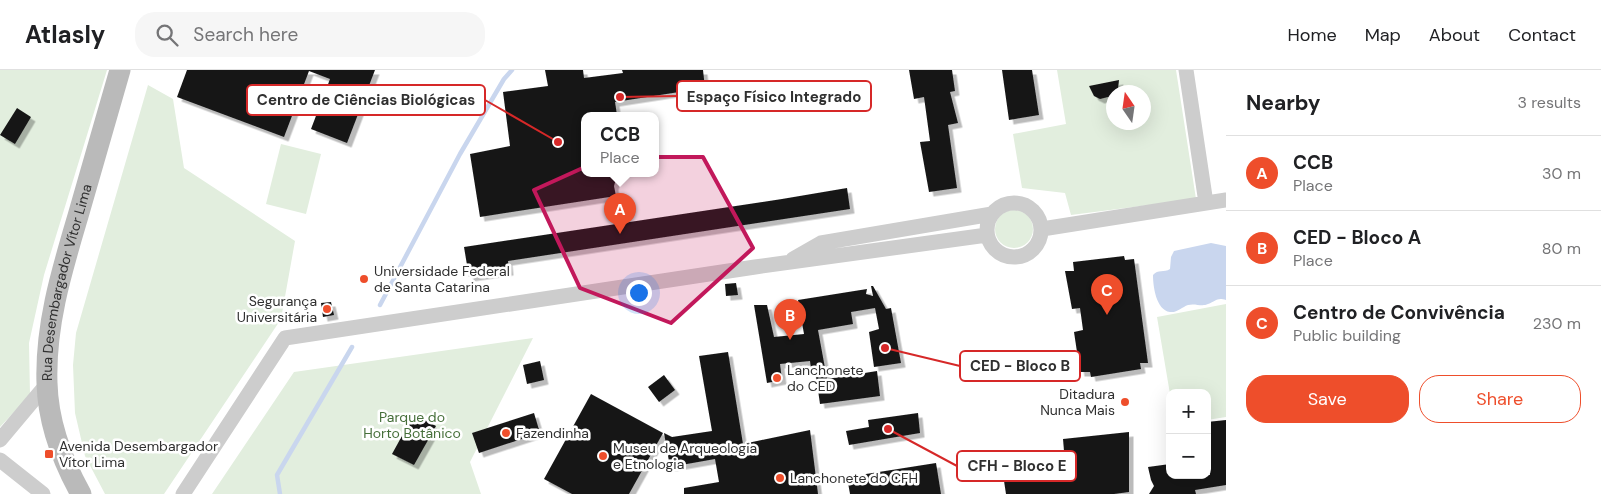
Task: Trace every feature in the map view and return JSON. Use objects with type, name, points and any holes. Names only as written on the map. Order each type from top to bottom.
[{"type":"main road","name":"Rua Desembargador Vítor Lima","points":[[81,494],[65,463],[56,436],[46,384],[47,355],[58,284],[120,70]]},
{"type":"street","points":[[1186,70],[1206,203]]},
{"type":"street","points":[[1042,229],[1226,200]]},
{"type":"street","points":[[788,262],[821,242],[992,214],[1009,203],[1019,203],[1028,206],[1035,212],[1040,220],[1042,229],[1038,246],[1025,256],[1016,258],[1001,254],[990,243],[987,235],[988,224],[992,214]]},
{"type":"street","points":[[183,494],[285,338],[788,262],[987,235]]},
{"type":"street","points":[[0,440],[46,384]]},
{"type":"street","points":[[0,460],[43,494]]},
{"type":"highlighted area","points":[[607,157],[703,157],[753,248],[671,323],[580,288],[534,190]]},
{"type":"green space","points":[[0,70],[107,70],[44,275],[29,343],[30,395],[0,427]]},
{"type":"green space","points":[[1057,70],[1176,70],[1196,199],[1071,215],[1065,193],[1022,188],[1013,134],[1066,124]]},
{"type":"green space","points":[[148,85],[173,99],[184,168],[295,241],[281,319],[164,494],[105,494],[85,456],[75,413],[73,365],[76,333]]},
{"type":"green space","points":[[281,144],[321,154],[306,214],[266,204]]},
{"type":"green space","points":[[1014,210],[1028,215],[1033,229],[1028,243],[1014,248],[1000,243],[995,229],[1000,215]]},
{"type":"green space","points":[[1226,304],[1226,417],[1211,419],[1211,389],[1169,389],[1157,317]]},
{"type":"green space","name":"Parque do Horto Botânico","points":[[533,338],[470,462],[481,494],[212,494],[294,372]]},
{"type":"water","points":[[1211,243],[1226,246],[1226,300],[1218,299],[1203,305],[1188,305],[1173,312],[1165,310],[1161,307],[1156,297],[1153,275],[1170,269],[1171,257],[1174,251]]},
{"type":"building","points":[[187,70],[375,70],[347,143],[311,129],[330,79],[309,71],[284,137],[177,97]]},
{"type":"building","points":[[545,70],[583,70],[584,78],[623,73],[622,70],[703,70],[705,88],[615,102],[617,112],[581,112],[581,177],[615,177],[614,186],[616,196],[480,217],[470,154],[510,146],[503,92],[548,86]]},
{"type":"building","points":[[909,70],[952,70],[955,91],[950,92],[958,123],[948,125],[957,188],[929,192],[920,142],[930,141],[924,97],[914,99]]},
{"type":"building","points":[[1002,70],[1032,70],[1039,115],[1009,120]]},
{"type":"building","points":[[1119,80],[1118,85],[1106,85],[1106,98],[1100,99],[1094,96],[1089,86]]},
{"type":"building","points":[[17,108],[31,117],[15,144],[0,135]]},
{"type":"building","points":[[847,188],[850,209],[508,261],[509,271],[469,277],[464,247]]},
{"type":"building","points":[[1124,256],[1125,260],[1134,259],[1148,363],[1140,363],[1141,369],[1091,377],[1090,372],[1080,372],[1074,332],[1083,330],[1080,308],[1072,309],[1065,271],[1074,271],[1073,262]]},
{"type":"building","points":[[736,283],[738,295],[726,296],[725,284]]},
{"type":"building","points":[[871,286],[873,286],[886,309],[891,308],[901,363],[874,367],[869,332],[879,329],[875,308],[851,312],[853,324],[818,330],[827,379],[877,371],[880,396],[820,404],[816,376],[812,376],[810,361],[780,364],[782,380],[767,383],[754,305],[767,305],[774,337],[804,334],[798,300],[867,289],[866,294],[873,296]]},
{"type":"building","name":"Segurança Universitária","points":[[331,302],[334,315],[323,317],[321,303]]},
{"type":"building","points":[[728,352],[743,444],[810,430],[818,494],[684,494],[684,488],[719,482],[715,459],[670,467],[664,433],[672,437],[712,431],[699,356]]},
{"type":"building","points":[[540,361],[544,380],[527,384],[523,365]]},
{"type":"building","points":[[664,375],[675,390],[659,402],[648,387]]},
{"type":"building","name":"Museu de Arqueologia e Etnologia","points":[[591,394],[663,433],[629,494],[572,494],[544,479]]},
{"type":"building","name":"Fazendinha","points":[[534,413],[540,433],[479,453],[472,433]]},
{"type":"building","points":[[918,413],[920,433],[849,445],[846,431],[869,427],[868,420]]},
{"type":"building","points":[[414,414],[436,426],[414,465],[392,454]]},
{"type":"building","points":[[1226,420],[1226,485],[1195,490],[1196,494],[1149,494],[1154,486],[1148,467],[1166,465],[1166,479],[1211,479],[1211,422]]},
{"type":"building","points":[[1129,432],[1129,492],[1114,494],[1006,494],[1002,468],[1037,462],[1037,466],[1065,463],[1063,439]]},
{"type":"building","points":[[936,463],[941,494],[850,494],[847,477]]},
{"type":"waterway","points":[[380,305],[460,154],[504,79],[512,70]]},
{"type":"waterway","points":[[280,494],[277,475],[352,347]]},
{"type":"place","name":"Espaço Físico Integrado","points":[[620,97]]},
{"type":"place","name":"Centro de Ciências Biológicas","points":[[558,142]]},
{"type":"place","name":"CCB","points":[[620,234]]},
{"type":"place","name":"Universidade Federal de Santa Catarina","points":[[364,279]]},
{"type":"place","name":"Segurança Universitária","points":[[327,309]]},
{"type":"place","name":"Centro de Convivência","points":[[1107,315]]},
{"type":"place","name":"CED - Bloco A","points":[[790,340]]},
{"type":"place","name":"CED - Bloco B","points":[[885,348]]},
{"type":"place","name":"Lanchonete do CED","points":[[777,378]]},
{"type":"place","name":"Ditadura Nunca Mais","points":[[1125,402]]},
{"type":"place","name":"CFH - Bloco E","points":[[888,429]]},
{"type":"place","name":"Fazendinha","points":[[506,433]]},
{"type":"place","name":"Avenida Desembargador Vítor Lima","points":[[49,454]]},
{"type":"place","name":"Museu de Arqueologia e Etnologia","points":[[603,456]]},
{"type":"place","name":"Lanchonete do CFH","points":[[780,478]]}]
